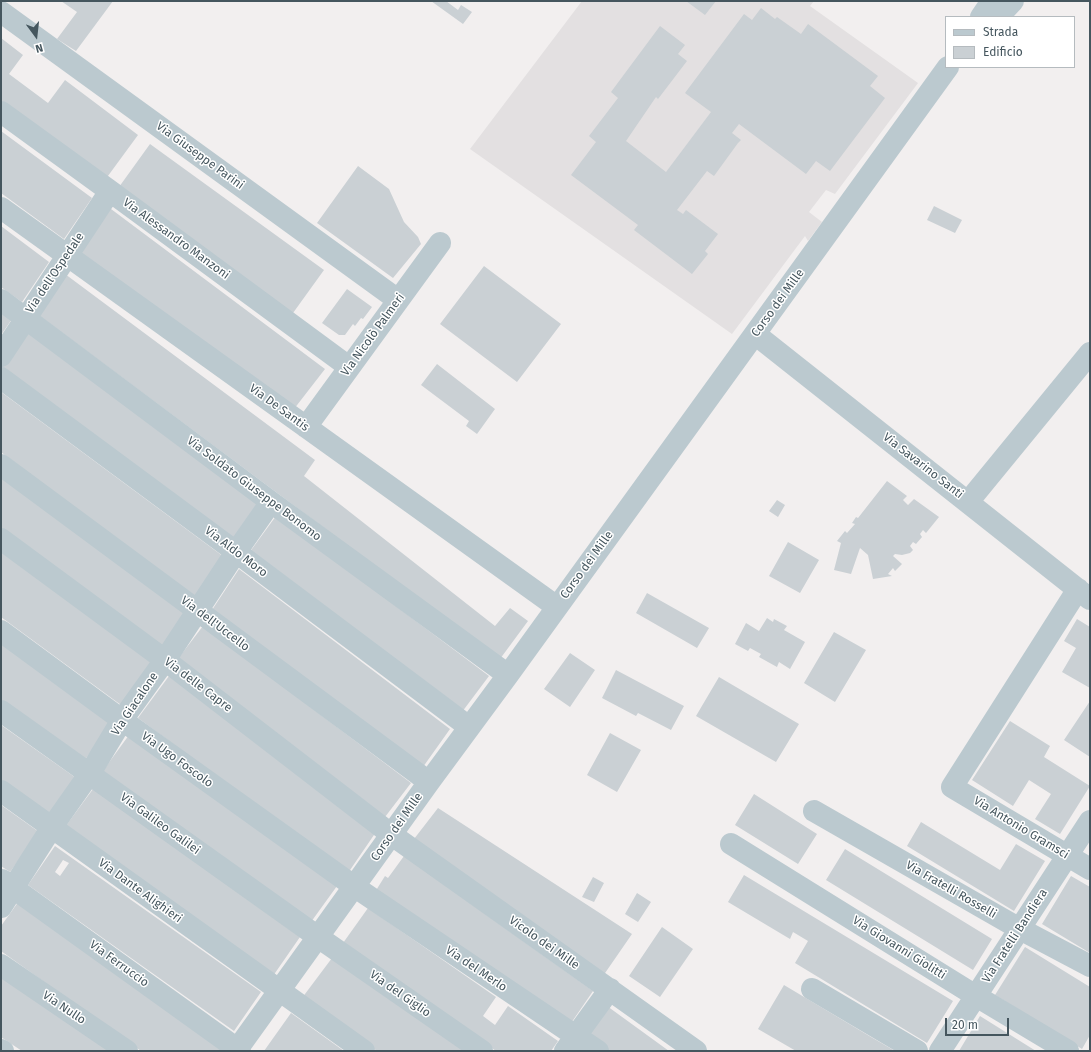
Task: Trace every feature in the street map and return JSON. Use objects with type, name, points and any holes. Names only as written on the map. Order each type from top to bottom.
[{"type":"street","points":[[982,16],[992,1]]},
{"type":"street","points":[[999,16],[1013,1]]},
{"type":"street","name":"Via Giuseppe Parini","points":[[1,12],[398,300]]},
{"type":"street","name":"Corso dei Mille","points":[[238,1050],[429,782],[947,71]]},
{"type":"street","name":"Via Alessandro Manzoni","points":[[1,112],[349,367]]},
{"type":"street","name":"Via dell'Ospedale","points":[[1,356],[110,191]]},
{"type":"street","name":"Via De Santis","points":[[1,208],[557,607]]},
{"type":"street","name":"Via Nicolò Palmeri","points":[[306,427],[440,243]]},
{"type":"street","name":"Via Soldato Giuseppe Bonomo","points":[[1,300],[271,502],[508,675]]},
{"type":"street","name":"Via Savarino Santi","points":[[756,334],[1084,594]]},
{"type":"street","points":[[968,502],[1090,352]]},
{"type":"street","name":"Via Aldo Moro","points":[[1,378],[469,727]]},
{"type":"street","name":"Via dell'Uccello","points":[[1,465],[197,612],[429,782]]},
{"type":"street","name":"Via Giacalone","points":[[1,907],[7,884],[52,827],[90,773],[122,720],[165,660],[236,552],[271,502]]},
{"type":"street","name":"Via delle Capre","points":[[1,539],[165,660],[392,835]]},
{"type":"street","name":"Via Antonio Gramsci","points":[[1084,594],[952,786],[1090,869]]},
{"type":"street","name":"Via Ugo Foscolo","points":[[1,630],[122,720],[355,887]]},
{"type":"street","name":"Via Galileo Galilei","points":[[1,711],[318,937]]},
{"type":"street","name":"Via Dante Alighieri","points":[[1,791],[364,1051]]},
{"type":"street","name":"Via Fratelli Rosselli","points":[[814,811],[1020,929],[1090,966]]},
{"type":"street","name":"Via Fratelli Bandiera","points":[[940,1051],[1090,821]]},
{"type":"street","name":"Vicolo dei Mille","points":[[392,835],[696,1051]]},
{"type":"street","name":"Via Giovanni Giolitti","points":[[731,844],[976,996],[1068,1051]]},
{"type":"street","name":"Via Ferruccio","points":[[7,884],[238,1050]]},
{"type":"street","name":"Via del Merlo","points":[[355,887],[571,1043],[598,1051]]},
{"type":"street","name":"Via del Giglio","points":[[318,937],[482,1051]]},
{"type":"street","name":"Via Nullo","points":[[1,965],[127,1051]]},
{"type":"street","points":[[571,1043],[610,989]]},
{"type":"street","points":[[812,989],[917,1051]]},
{"type":"shaded area","points":[[582,1],[814,1],[810,6],[918,83],[835,194],[826,190],[809,212],[822,222],[808,241],[805,236],[732,334],[470,149]]},
{"type":"building","points":[[61,1],[113,1],[76,51],[57,39],[77,12]]},
{"type":"building","points":[[431,1],[446,1],[458,10],[461,5],[472,12],[463,24]]},
{"type":"building","points":[[686,1],[716,1],[705,15]]},
{"type":"building","points":[[761,8],[775,19],[777,17],[801,34],[808,24],[878,76],[870,86],[885,98],[830,171],[816,161],[806,174],[739,124],[732,133],[741,140],[714,176],[707,171],[677,210],[683,214],[686,210],[718,234],[705,251],[708,254],[692,274],[634,230],[638,225],[571,175],[596,142],[589,136],[618,98],[611,92],[660,26],[685,45],[678,54],[687,61],[658,99],[656,97],[626,141],[666,172],[711,112],[685,93],[744,14],[752,20]]},
{"type":"building","points":[[1,38],[23,55],[9,74],[48,103],[65,80],[138,135],[105,180],[1,101]]},
{"type":"building","points":[[1,131],[92,198],[64,239],[1,193]]},
{"type":"building","points":[[150,144],[324,270],[293,313],[119,187]]},
{"type":"building","points":[[358,166],[389,189],[404,222],[418,237],[421,244],[393,278],[317,223]]},
{"type":"building","points":[[107,206],[325,369],[294,409],[77,251]]},
{"type":"building","points":[[934,206],[962,220],[955,233],[927,220]]},
{"type":"building","points":[[1,226],[49,262],[22,302],[1,287]]},
{"type":"building","points":[[484,266],[561,324],[517,382],[440,324]]},
{"type":"building","points":[[65,274],[315,460],[304,476],[495,626],[510,608],[528,621],[500,659],[37,314]]},
{"type":"building","points":[[347,289],[372,307],[363,319],[361,318],[355,326],[353,324],[345,335],[339,335],[322,323]]},
{"type":"building","points":[[1,310],[12,319],[1,335]]},
{"type":"building","points":[[28,330],[259,504],[231,541],[1,368]]},
{"type":"building","points":[[437,364],[495,409],[477,434],[466,426],[469,421],[421,385]]},
{"type":"building","points":[[1,392],[224,557],[196,599],[1,452]]},
{"type":"building","points":[[1,476],[186,613],[161,647],[1,529]]},
{"type":"building","points":[[887,481],[907,496],[903,500],[908,505],[914,499],[939,517],[926,533],[923,530],[920,534],[922,537],[916,544],[913,542],[910,546],[913,550],[910,553],[902,555],[895,554],[893,556],[902,564],[895,571],[893,568],[888,574],[892,576],[873,579],[868,555],[860,548],[851,574],[834,570],[841,543],[837,541],[845,531],[847,533],[855,524],[852,523],[856,517],[858,518]]},
{"type":"building","points":[[777,500],[785,505],[778,517],[769,511]]},
{"type":"building","points":[[276,516],[489,676],[462,712],[249,553]]},
{"type":"building","points":[[788,542],[819,560],[800,593],[769,576]]},
{"type":"building","points":[[1,551],[153,662],[121,705],[1,617]]},
{"type":"building","points":[[239,569],[450,729],[423,767],[212,610]]},
{"type":"building","points":[[647,593],[709,628],[697,648],[636,613]]},
{"type":"building","points":[[767,618],[773,622],[774,619],[787,626],[784,630],[805,642],[790,669],[779,662],[777,667],[759,657],[761,654],[750,648],[748,651],[735,644],[746,623],[759,631]]},
{"type":"building","points":[[1077,619],[1090,627],[1090,688],[1062,672],[1076,648],[1064,641]]},
{"type":"building","points":[[203,626],[411,783],[385,817],[177,660]]},
{"type":"building","points":[[834,632],[866,650],[835,702],[804,683]]},
{"type":"building","points":[[1,641],[113,721],[84,761],[1,703]]},
{"type":"building","points":[[570,653],[595,670],[570,707],[544,689]]},
{"type":"building","points":[[616,670],[684,706],[671,730],[638,713],[636,716],[602,698]]},
{"type":"building","points":[[169,676],[376,832],[348,873],[138,718]]},
{"type":"building","points":[[719,677],[799,724],[776,762],[696,716]]},
{"type":"building","points":[[1090,701],[1090,757],[1064,740]]},
{"type":"building","points":[[1010,721],[1050,746],[1044,757],[1090,786],[1060,834],[1035,819],[1051,794],[1029,780],[1013,806],[972,780]]},
{"type":"building","points":[[1,725],[76,778],[49,815],[1,781]]},
{"type":"building","points":[[610,733],[641,750],[617,792],[587,775]]},
{"type":"building","points":[[129,735],[337,886],[311,922],[102,772]]},
{"type":"building","points":[[93,789],[300,937],[273,976],[65,827]]},
{"type":"building","points":[[754,794],[817,834],[798,864],[735,825]]},
{"type":"building","points":[[1,805],[39,832],[10,872],[1,866]]},
{"type":"building","points":[[438,808],[632,934],[603,976],[414,839]]},
{"type":"building","points":[[921,822],[1000,870],[1016,844],[1045,861],[1014,911],[907,846]]},
{"type":"building","points":[[55,846],[261,992],[234,1031],[28,885]],"holes":[[[63,860],[69,863],[60,876],[55,872]]]},
{"type":"building","points":[[845,849],[992,939],[973,970],[826,880]]},
{"type":"building","points":[[404,856],[593,991],[567,1029],[375,892],[385,876],[388,878]]},
{"type":"building","points":[[744,875],[953,1001],[927,1043],[795,963],[808,941],[793,932],[790,939],[728,902]]},
{"type":"building","points":[[1071,876],[1090,887],[1090,953],[1042,924]]},
{"type":"building","points":[[593,877],[604,883],[594,902],[582,897]]},
{"type":"building","points":[[637,893],[651,902],[638,922],[625,914]]},
{"type":"building","points":[[19,901],[224,1047],[221,1051],[141,1051],[1,951],[1,926]]},
{"type":"building","points":[[368,908],[496,997],[483,1016],[495,1025],[508,1006],[558,1041],[551,1051],[496,1051],[343,943]]},
{"type":"building","points":[[662,927],[693,949],[660,997],[629,976]]},
{"type":"building","points":[[1025,947],[1090,987],[1090,1035],[1082,1049],[995,995]]},
{"type":"building","points":[[332,958],[464,1051],[377,1051],[302,998]]},
{"type":"building","points":[[1,977],[109,1051],[22,1051],[1,1037]]},
{"type":"building","points":[[784,985],[895,1051],[796,1051],[758,1029]]},
{"type":"building","points":[[607,1006],[669,1051],[608,1051],[586,1036]]},
{"type":"building","points":[[291,1013],[344,1051],[264,1051]]},
{"type":"building","points":[[980,1016],[1036,1051],[959,1051]]}]
